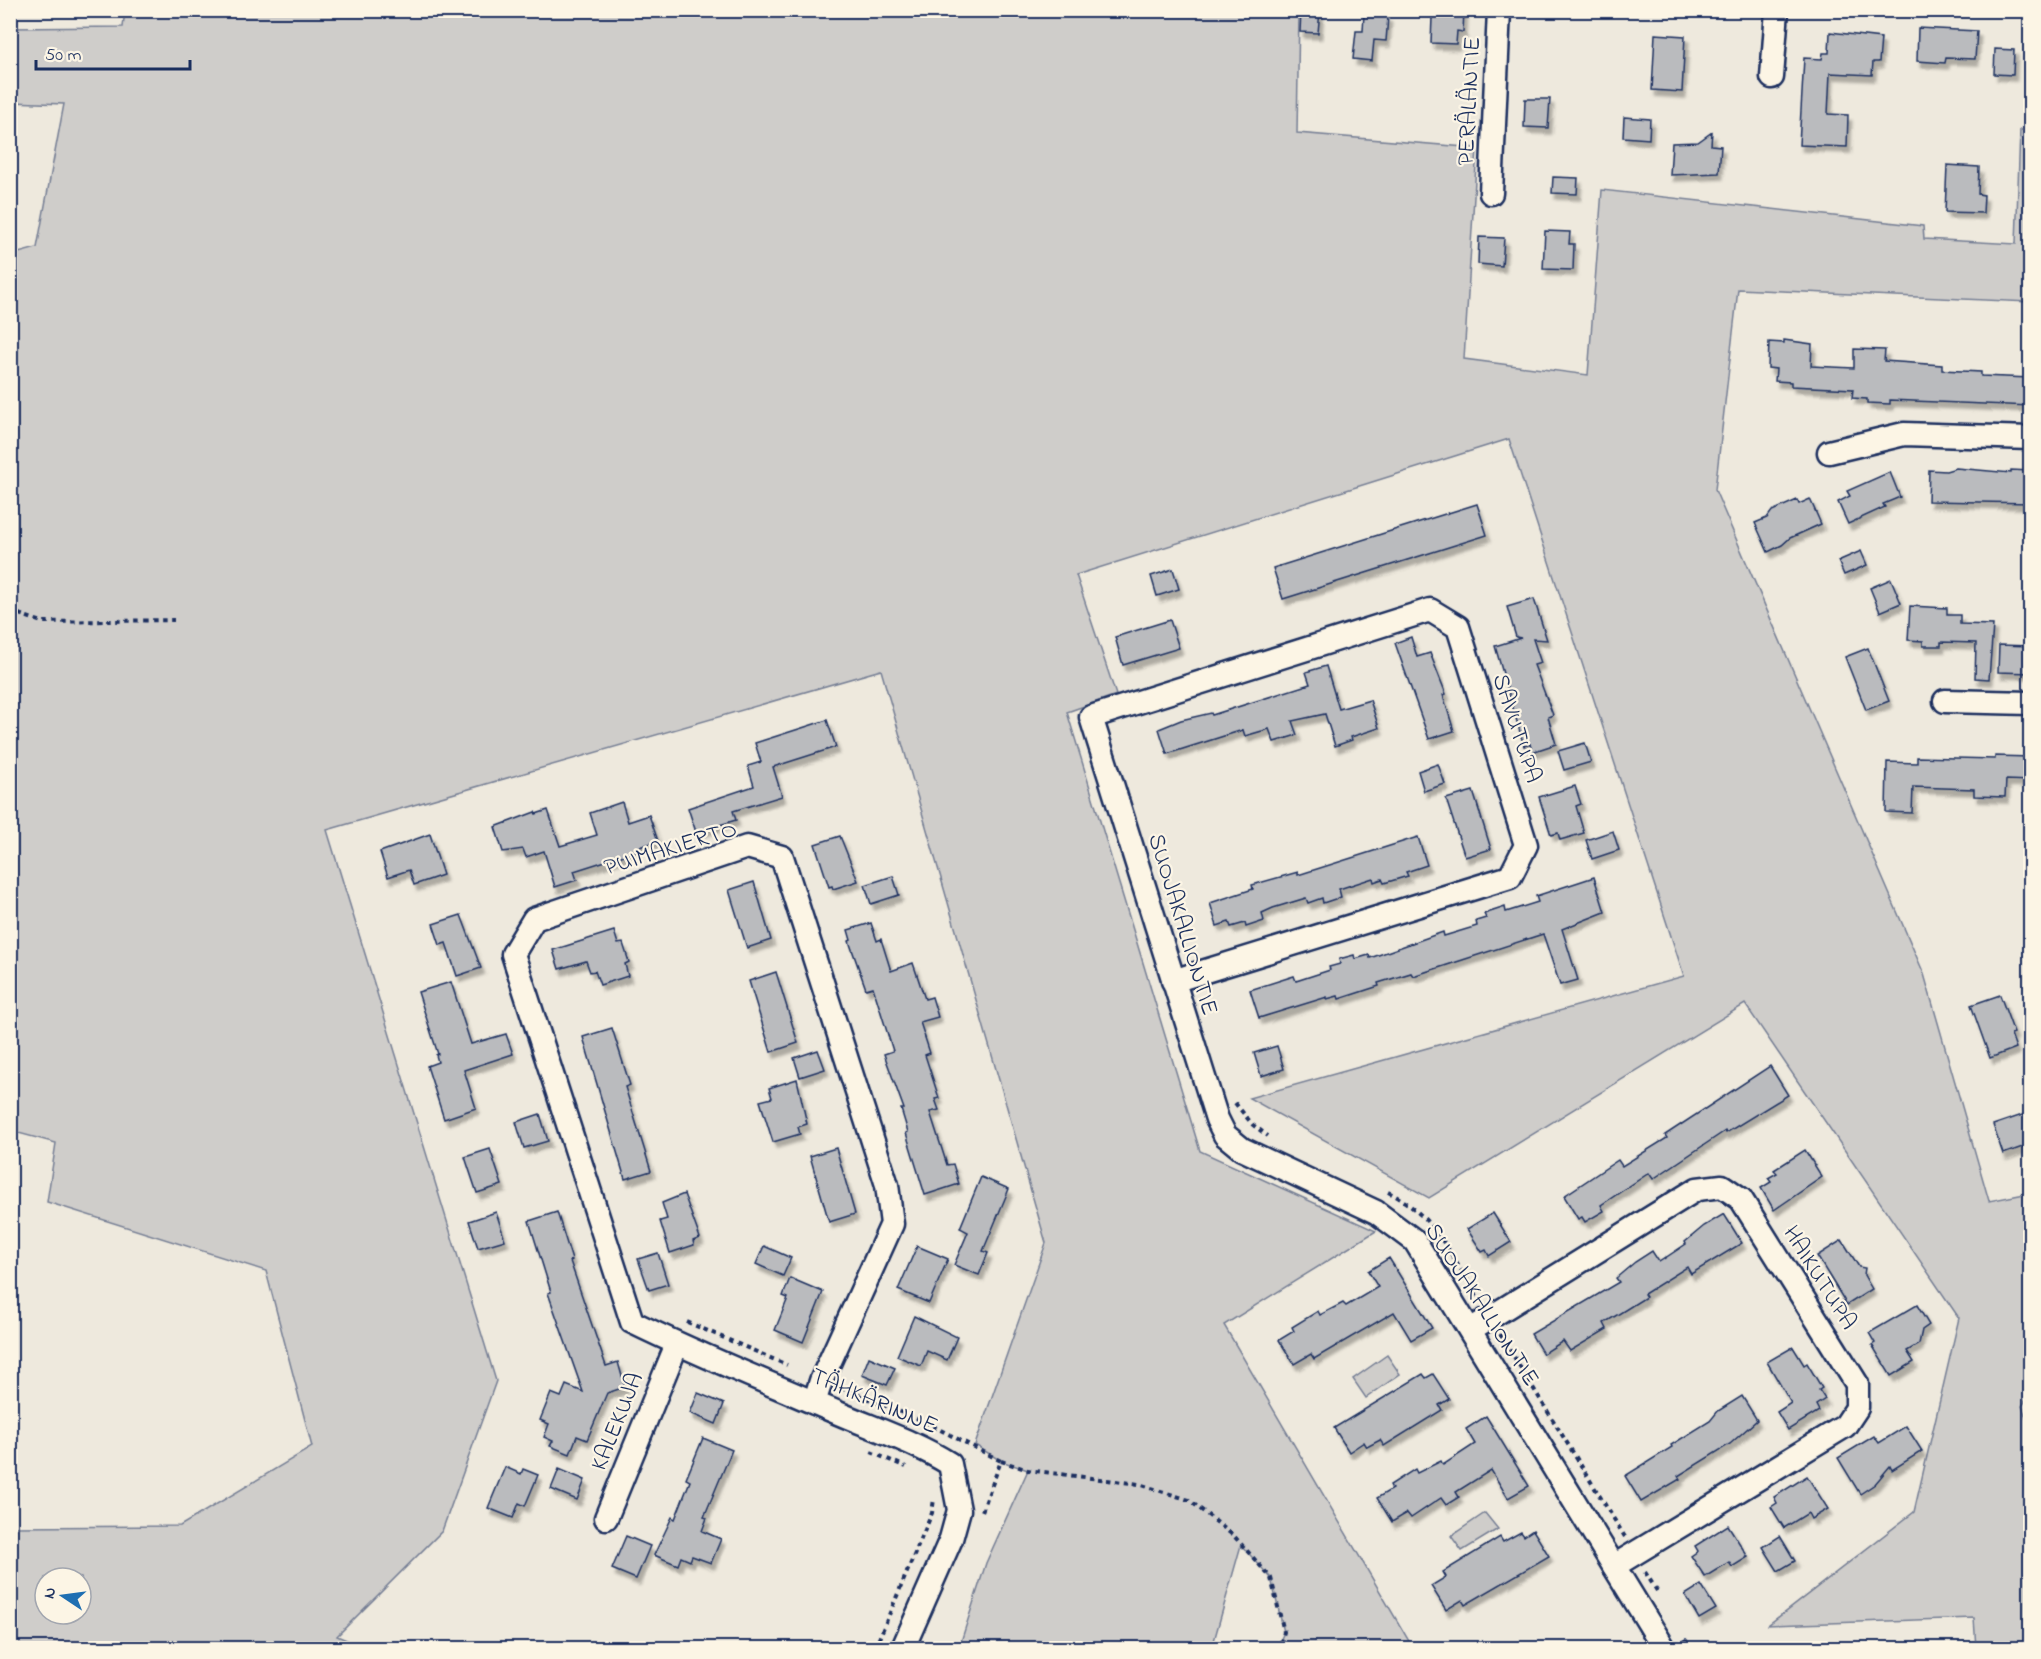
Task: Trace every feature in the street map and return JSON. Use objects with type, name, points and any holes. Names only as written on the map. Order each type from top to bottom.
[{"type":"street","name":"PERÄLÄNTIE","points":[[1491,193],[1499,10]]},
{"type":"street","points":[[1772,77],[1777,10]]},
{"type":"street","points":[[1829,452],[1904,434],[2031,438]]},
{"type":"street","name":"SAVUTUPA","points":[[1091,717],[1430,609],[1458,627],[1523,834],[1526,844],[1510,877],[1173,981]]},
{"type":"street","points":[[1945,701],[2031,703]]},
{"type":"street","name":"SUOJAKALLIONTIE","points":[[1091,717],[1216,1119],[1225,1135],[1242,1149],[1376,1212],[1415,1241],[1664,1648]]},
{"type":"street","name":"PUIMAKIERTO","points":[[632,1322],[513,954],[534,919],[747,847],[782,857],[887,1185],[892,1224],[821,1380],[814,1403]]},
{"type":"street","name":"HAIKUTUPA","points":[[1470,1330],[1697,1189],[1722,1186],[1741,1199],[1857,1384],[1857,1408],[1845,1426],[1614,1566]]},
{"type":"street","name":"TÄHKÄRINNE","points":[[632,1322],[677,1344],[931,1452],[950,1464],[959,1510],[951,1539],[903,1648]]},
{"type":"street","name":"KALEKUJA","points":[[606,1518],[677,1344]]},
{"type":"path","points":[[10,611],[42,622],[174,620]]},
{"type":"path","points":[[870,1451],[910,1469]]},
{"type":"path","points":[[1001,1461],[1028,1470],[1139,1484],[1189,1500],[1234,1536],[1271,1578],[1284,1632],[1279,1648]]},
{"type":"path","points":[[875,1648],[932,1514],[935,1490]]},
{"type":"shaded area","points":[[125,10],[1299,11],[1297,133],[1477,148],[1464,359],[1588,375],[1602,190],[1923,226],[1924,239],[2016,244],[2020,130],[2030,130],[2030,302],[1738,289],[1715,490],[1924,974],[1989,1201],[2030,1193],[2030,1394],[2022,1406],[2030,1429],[2030,1648],[1976,1648],[1974,1618],[1768,1625],[1914,1512],[1959,1318],[1745,1004],[1429,1198],[1249,1098],[1684,976],[1509,439],[1076,575],[1116,695],[1067,712],[1200,1151],[1376,1231],[1224,1325],[1413,1648],[1277,1648],[1284,1632],[1271,1578],[1241,1545],[1212,1648],[959,1648],[986,1563],[1028,1470],[1001,1461],[975,1445],[1046,1243],[881,670],[327,830],[496,1381],[442,1531],[337,1636],[366,1648],[11,1648],[11,1527],[180,1526],[312,1447],[266,1271],[47,1202],[56,1143],[11,1131],[11,255],[37,248],[64,104],[11,102],[11,28],[123,27]]},
{"type":"shaded area","points":[[1387,1355],[1400,1374],[1366,1398],[1353,1379]]},
{"type":"shaded area","points":[[1485,1513],[1498,1529],[1462,1551],[1451,1536]]},
{"type":"building","points":[[1301,10],[1320,10],[1318,33],[1300,32]]},
{"type":"building","points":[[1435,10],[1464,10],[1463,32],[1457,31],[1456,44],[1431,43],[1432,17],[1435,17]]},
{"type":"building","points":[[1364,14],[1388,17],[1386,41],[1374,40],[1372,61],[1353,59],[1356,31],[1363,31]]},
{"type":"building","points":[[1918,28],[1977,31],[1975,59],[1946,58],[1945,63],[1917,61]]},
{"type":"building","points":[[1830,32],[1881,38],[1879,62],[1873,62],[1872,75],[1830,73],[1828,114],[1848,115],[1847,147],[1799,145],[1804,58],[1822,59],[1823,53],[1829,53]]},
{"type":"building","points":[[1655,34],[1685,36],[1682,92],[1652,90]]},
{"type":"building","points":[[1995,49],[2014,50],[2013,75],[1994,74]]},
{"type":"building","points":[[1525,99],[1550,99],[1548,128],[1524,127]]},
{"type":"building","points":[[1624,117],[1650,119],[1649,139],[1623,137]]},
{"type":"building","points":[[1712,132],[1711,145],[1721,146],[1719,173],[1670,175],[1672,143],[1698,142]]},
{"type":"building","points":[[1947,165],[1979,167],[1978,194],[1984,195],[1983,213],[1945,212]]},
{"type":"building","points":[[1553,177],[1578,178],[1577,194],[1552,193]]},
{"type":"building","points":[[1545,231],[1570,232],[1569,244],[1574,244],[1573,270],[1543,269]]},
{"type":"building","points":[[1479,237],[1504,238],[1502,266],[1478,264]]},
{"type":"building","points":[[1784,340],[1812,344],[1811,366],[1854,368],[1854,349],[1885,350],[1884,361],[1942,365],[1942,370],[1981,372],[1981,376],[2031,378],[2031,406],[1890,400],[1890,404],[1867,403],[1867,399],[1852,398],[1853,389],[1791,386],[1791,382],[1775,381],[1776,369],[1768,368],[1769,342],[1784,343]]},
{"type":"building","points":[[1956,468],[2011,473],[2011,470],[2031,471],[2031,503],[1928,501],[1929,470],[1946,471]]},
{"type":"building","points":[[1890,472],[1900,497],[1883,504],[1885,507],[1848,524],[1838,502],[1850,496],[1847,491]]},
{"type":"building","points":[[1810,499],[1821,524],[1790,538],[1768,552],[1755,523],[1767,518],[1772,511],[1797,500],[1799,504]]},
{"type":"building","points":[[1477,504],[1487,535],[1283,599],[1273,568]]},
{"type":"building","points":[[1861,551],[1867,565],[1844,575],[1838,561]]},
{"type":"building","points":[[1173,569],[1179,589],[1157,596],[1151,576]]},
{"type":"building","points":[[1891,579],[1901,603],[1880,612],[1870,588]]},
{"type":"building","points":[[1534,599],[1547,640],[1533,639],[1541,663],[1534,665],[1553,715],[1548,717],[1556,744],[1532,752],[1530,744],[1524,746],[1495,646],[1521,638],[1516,637],[1507,607]]},
{"type":"building","points":[[1910,606],[1947,608],[1947,615],[1960,615],[1960,624],[1993,625],[1989,679],[1975,678],[1976,643],[1941,642],[1941,646],[1923,646],[1923,641],[1908,640]]},
{"type":"building","points":[[1170,620],[1179,648],[1123,665],[1115,637]]},
{"type":"building","points":[[1411,637],[1417,657],[1430,653],[1446,694],[1443,695],[1454,731],[1429,739],[1395,643]]},
{"type":"building","points":[[1999,645],[2031,646],[2031,673],[1998,672]]},
{"type":"building","points":[[1868,648],[1889,701],[1866,710],[1845,657]]},
{"type":"building","points":[[1326,666],[1339,709],[1370,700],[1379,728],[1351,737],[1352,740],[1335,746],[1325,714],[1292,721],[1297,735],[1274,742],[1269,729],[1245,736],[1243,730],[1167,754],[1159,729],[1181,720],[1211,713],[1212,715],[1310,684],[1306,672]]},
{"type":"building","points":[[827,720],[836,747],[773,767],[782,796],[733,811],[736,820],[696,832],[688,808],[754,786],[748,766],[761,762],[755,743]]},
{"type":"building","points":[[1585,743],[1591,762],[1564,770],[1558,751]]},
{"type":"building","points":[[1995,756],[2031,757],[2031,781],[2006,780],[2005,797],[1974,796],[1974,789],[1913,787],[1912,813],[1886,812],[1887,762],[1917,763],[1917,757],[1995,759]]},
{"type":"building","points":[[1438,764],[1445,784],[1424,791],[1418,771]]},
{"type":"building","points":[[1575,786],[1581,804],[1576,806],[1584,833],[1560,840],[1558,833],[1551,835],[1539,797]]},
{"type":"building","points":[[1473,791],[1491,849],[1465,857],[1446,799]]},
{"type":"building","points":[[622,802],[628,822],[649,815],[658,841],[636,848],[637,851],[574,871],[577,880],[555,887],[544,851],[526,857],[523,849],[503,852],[495,827],[535,812],[536,814],[548,810],[560,846],[597,835],[590,813]]},
{"type":"building","points":[[1613,831],[1619,850],[1592,859],[1586,840]]},
{"type":"building","points":[[430,834],[443,875],[414,885],[409,870],[388,877],[380,852]]},
{"type":"building","points":[[840,836],[858,881],[833,889],[832,886],[829,887],[815,844]]},
{"type":"building","points":[[1418,837],[1427,865],[1406,872],[1408,876],[1384,883],[1382,879],[1374,882],[1373,878],[1339,889],[1341,897],[1323,903],[1322,898],[1308,903],[1306,898],[1273,908],[1262,913],[1264,921],[1246,927],[1245,923],[1231,927],[1229,922],[1217,926],[1210,903],[1253,889],[1252,885],[1298,872],[1298,875]]},
{"type":"building","points":[[893,876],[899,895],[871,904],[865,885]]},
{"type":"building","points":[[1594,877],[1605,912],[1562,929],[1578,980],[1560,985],[1543,934],[1413,976],[1411,973],[1378,983],[1379,986],[1339,999],[1338,996],[1327,999],[1327,997],[1259,1018],[1250,990],[1294,976],[1296,981],[1330,970],[1329,967],[1340,964],[1339,959],[1354,955],[1355,959],[1369,955],[1370,958],[1443,932],[1444,936],[1477,926],[1476,921],[1486,918],[1484,914],[1505,907],[1506,912],[1538,902],[1536,896]]},
{"type":"building","points":[[754,882],[771,940],[747,948],[729,890]]},
{"type":"building","points":[[461,915],[481,968],[457,976],[446,943],[440,945],[433,924]]},
{"type":"building","points":[[871,923],[877,941],[881,939],[891,971],[913,963],[925,999],[932,997],[938,1017],[920,1022],[930,1053],[925,1055],[939,1098],[935,1099],[939,1110],[930,1112],[947,1165],[953,1164],[959,1184],[925,1195],[906,1133],[908,1132],[901,1109],[904,1109],[884,1054],[893,1051],[873,987],[866,989],[849,941],[851,940],[848,930]]},
{"type":"building","points":[[614,931],[618,944],[623,943],[629,962],[625,964],[628,976],[600,985],[595,971],[590,972],[586,961],[559,969],[553,950]]},
{"type":"building","points":[[776,972],[798,1043],[771,1052],[749,981]]},
{"type":"building","points":[[451,982],[471,1044],[506,1034],[513,1054],[464,1070],[476,1108],[444,1119],[427,1066],[438,1062],[436,1055],[438,1054],[418,992]]},
{"type":"building","points":[[2000,995],[2014,1033],[2011,1034],[2016,1048],[1990,1058],[1971,1005]]},
{"type":"building","points":[[612,1028],[630,1085],[625,1087],[651,1171],[625,1179],[583,1037]]},
{"type":"building","points":[[1277,1046],[1284,1069],[1261,1076],[1254,1053]]},
{"type":"building","points":[[818,1050],[825,1069],[800,1077],[794,1058]]},
{"type":"building","points":[[1770,1066],[1788,1095],[1726,1133],[1725,1131],[1653,1179],[1649,1173],[1601,1205],[1604,1211],[1585,1222],[1582,1217],[1578,1219],[1564,1196],[1618,1160],[1622,1166],[1667,1138],[1665,1135]]},
{"type":"building","points":[[797,1079],[807,1124],[798,1127],[800,1134],[773,1142],[760,1101],[772,1098],[769,1088]]},
{"type":"building","points":[[2031,1112],[2031,1144],[2003,1154],[1993,1125]]},
{"type":"building","points":[[540,1114],[548,1141],[524,1148],[516,1122]]},
{"type":"building","points":[[836,1148],[855,1214],[829,1222],[810,1156]]},
{"type":"building","points":[[490,1149],[502,1185],[477,1193],[465,1157]]},
{"type":"building","points":[[1805,1150],[1822,1177],[1774,1210],[1761,1188],[1771,1182],[1768,1178],[1777,1173],[1774,1170]]},
{"type":"building","points":[[981,1177],[1009,1189],[983,1251],[988,1253],[979,1275],[954,1265],[968,1232],[960,1228]]},
{"type":"building","points":[[684,1194],[700,1238],[693,1241],[694,1245],[670,1253],[660,1221],[667,1219],[662,1203]]},
{"type":"building","points":[[496,1212],[505,1240],[478,1248],[469,1221]]},
{"type":"building","points":[[557,1212],[572,1260],[570,1261],[606,1366],[618,1362],[625,1387],[607,1393],[587,1440],[577,1436],[570,1454],[550,1446],[553,1441],[544,1437],[549,1424],[540,1420],[551,1393],[561,1397],[566,1385],[583,1392],[548,1293],[551,1292],[529,1221]]},
{"type":"building","points":[[1493,1213],[1511,1242],[1489,1256],[1486,1250],[1482,1252],[1467,1229]]},
{"type":"building","points":[[1724,1214],[1742,1243],[1691,1274],[1687,1267],[1644,1294],[1646,1297],[1604,1323],[1607,1329],[1570,1351],[1563,1341],[1543,1354],[1531,1334],[1619,1282],[1616,1278],[1652,1251],[1659,1262],[1686,1244],[1685,1242],[1704,1226]]},
{"type":"building","points":[[1842,1240],[1859,1267],[1865,1268],[1864,1275],[1872,1289],[1847,1305],[1817,1256]]},
{"type":"building","points":[[764,1246],[791,1258],[783,1276],[756,1264]]},
{"type":"building","points":[[917,1246],[948,1259],[929,1303],[898,1290]]},
{"type":"building","points":[[658,1253],[668,1284],[649,1290],[638,1259]]},
{"type":"building","points":[[1389,1258],[1432,1328],[1411,1340],[1394,1312],[1314,1359],[1311,1354],[1294,1364],[1279,1340],[1294,1331],[1292,1327],[1318,1311],[1320,1315],[1343,1303],[1346,1306],[1378,1287],[1368,1271]]},
{"type":"building","points":[[790,1278],[823,1292],[803,1342],[775,1330],[788,1298],[783,1296]]},
{"type":"building","points":[[1917,1305],[1929,1325],[1922,1330],[1919,1344],[1907,1351],[1914,1362],[1891,1376],[1872,1345],[1875,1343],[1869,1333]]},
{"type":"building","points":[[914,1316],[957,1337],[947,1360],[927,1351],[921,1366],[897,1356]]},
{"type":"building","points":[[1793,1347],[1804,1365],[1807,1363],[1822,1388],[1819,1390],[1825,1399],[1816,1405],[1819,1411],[1788,1430],[1777,1412],[1791,1403],[1767,1362]]},
{"type":"building","points":[[869,1357],[895,1368],[887,1385],[862,1375]]},
{"type":"building","points":[[1423,1374],[1426,1378],[1433,1374],[1449,1399],[1439,1405],[1442,1410],[1384,1446],[1380,1440],[1367,1447],[1364,1442],[1349,1452],[1334,1428]]},
{"type":"building","points":[[698,1393],[724,1404],[716,1424],[690,1413]]},
{"type":"building","points":[[1742,1396],[1757,1420],[1730,1444],[1678,1476],[1680,1479],[1641,1502],[1625,1476],[1672,1447],[1671,1445],[1710,1421],[1718,1411]]},
{"type":"building","points":[[1486,1416],[1529,1486],[1508,1498],[1491,1470],[1456,1492],[1459,1497],[1446,1505],[1441,1498],[1411,1518],[1407,1513],[1392,1522],[1377,1498],[1392,1489],[1390,1485],[1415,1469],[1417,1473],[1441,1461],[1443,1465],[1475,1444],[1466,1429]]},
{"type":"building","points":[[1906,1426],[1922,1451],[1892,1470],[1890,1466],[1875,1484],[1860,1494],[1838,1458],[1874,1436],[1879,1443]]},
{"type":"building","points":[[703,1438],[732,1450],[704,1517],[707,1518],[702,1531],[721,1539],[711,1563],[692,1556],[690,1561],[681,1557],[678,1565],[654,1555],[672,1517],[675,1519],[690,1481],[686,1479]]},
{"type":"building","points":[[505,1467],[521,1474],[523,1469],[538,1475],[525,1506],[519,1503],[513,1518],[488,1508]]},
{"type":"building","points":[[559,1469],[585,1480],[577,1500],[551,1489]]},
{"type":"building","points":[[1807,1476],[1828,1509],[1811,1519],[1808,1513],[1784,1528],[1771,1507],[1777,1503],[1774,1497]]},
{"type":"building","points":[[1728,1525],[1748,1557],[1732,1567],[1729,1562],[1705,1577],[1691,1556],[1698,1551],[1695,1546]]},
{"type":"building","points":[[1533,1530],[1549,1556],[1465,1605],[1462,1600],[1446,1610],[1431,1586],[1446,1577],[1443,1572],[1500,1537],[1503,1542],[1521,1532],[1524,1536]]},
{"type":"building","points":[[626,1536],[650,1546],[636,1579],[612,1569]]},
{"type":"building","points":[[1780,1536],[1795,1561],[1778,1571],[1763,1547]]},
{"type":"building","points":[[1701,1585],[1716,1609],[1699,1619],[1685,1595]]}]
